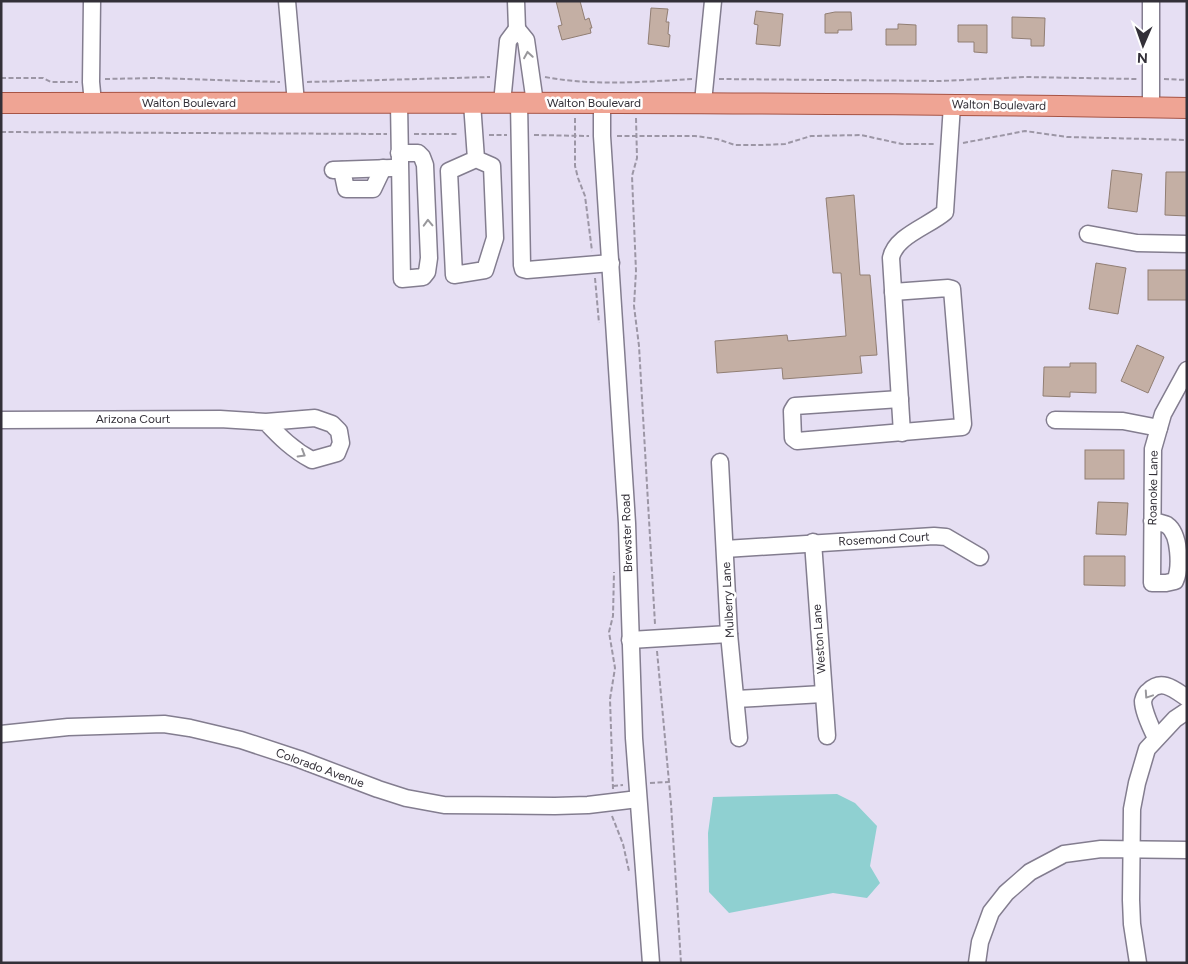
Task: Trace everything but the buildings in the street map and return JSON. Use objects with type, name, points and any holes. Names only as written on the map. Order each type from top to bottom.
[{"type":"main road","name":"Walton Boulevard","points":[[1,103],[602,104],[703,102],[1187,108]]},
{"type":"street","points":[[92,1],[91,82],[93,103]]},
{"type":"street","points":[[287,1],[296,103]]},
{"type":"street","points":[[516,1],[517,29],[526,40],[532,75],[519,103],[523,269],[611,263]]},
{"type":"street","points":[[703,102],[713,1]]},
{"type":"street","points":[[1151,1],[1151,108]]},
{"type":"street","points":[[517,29],[508,41],[504,77],[519,103]]},
{"type":"street","points":[[337,170],[394,163],[418,153],[425,165],[429,258],[427,272],[423,277],[402,279],[394,163],[398,103]]},
{"type":"street","points":[[472,103],[476,159]]},
{"type":"street","name":"Brewster Road","points":[[602,104],[602,136],[628,523],[634,738],[651,963]]},
{"type":"street","points":[[902,433],[891,258],[894,247],[944,212],[952,105]]},
{"type":"street","points":[[476,159],[492,166],[496,238],[485,270],[454,275],[449,171],[476,159]]},
{"type":"street","points":[[1088,234],[1137,243],[1187,244]]},
{"type":"street","points":[[893,292],[952,289],[962,427],[797,441],[793,438],[792,411],[795,406],[900,399]]},
{"type":"street","name":"Roanoke Lane","points":[[1152,521],[1166,524],[1176,535],[1178,574],[1174,580],[1152,583],[1152,521],[1153,449],[1163,414],[1185,379]]},
{"type":"street","name":"Arizona Court","points":[[1,420],[220,419],[266,422]]},
{"type":"street","points":[[1055,420],[1123,421],[1159,428]]},
{"type":"street","name":"Mulberry Lane","points":[[720,462],[729,634],[739,738]]},
{"type":"street","name":"Rosemond Court","points":[[725,549],[813,542],[934,536],[946,537],[980,558]]},
{"type":"street","name":"Weston Lane","points":[[813,542],[827,736]]},
{"type":"street","points":[[630,640],[729,634]]},
{"type":"street","points":[[1156,738],[1143,702],[1146,694],[1158,685],[1165,685],[1187,698]]},
{"type":"street","points":[[736,699],[823,694]]},
{"type":"street","points":[[1138,963],[1132,924],[1131,849],[1132,809],[1137,783],[1147,749],[1175,719],[1187,711]]},
{"type":"street","name":"Colorado Avenue","points":[[1,734],[68,727],[164,724],[240,740],[299,759],[406,798],[444,805],[555,806],[638,799]]},
{"type":"street","points":[[977,963],[980,942],[991,912],[1006,893],[1030,872],[1064,854],[1101,849],[1187,850]]},
{"type":"path","points":[[532,75],[562,80],[617,83],[705,79],[941,82],[1026,77],[1187,80]]},
{"type":"path","points":[[1,78],[43,78],[51,82],[91,82],[102,79],[155,78],[294,83],[504,77]]},
{"type":"path","points":[[576,136],[575,166],[585,196],[594,264],[599,327]]},
{"type":"path","points":[[636,136],[637,158],[632,176],[636,271],[634,306],[639,346],[656,638],[671,804],[681,963]]},
{"type":"path","points":[[614,566],[612,616],[609,632],[615,668],[610,699],[612,814],[621,838],[629,872]]},
{"type":"shaded area","points":[[837,794],[855,803],[877,826],[870,866],[880,883],[867,898],[833,893],[729,913],[709,892],[708,833],[713,797]]}]
